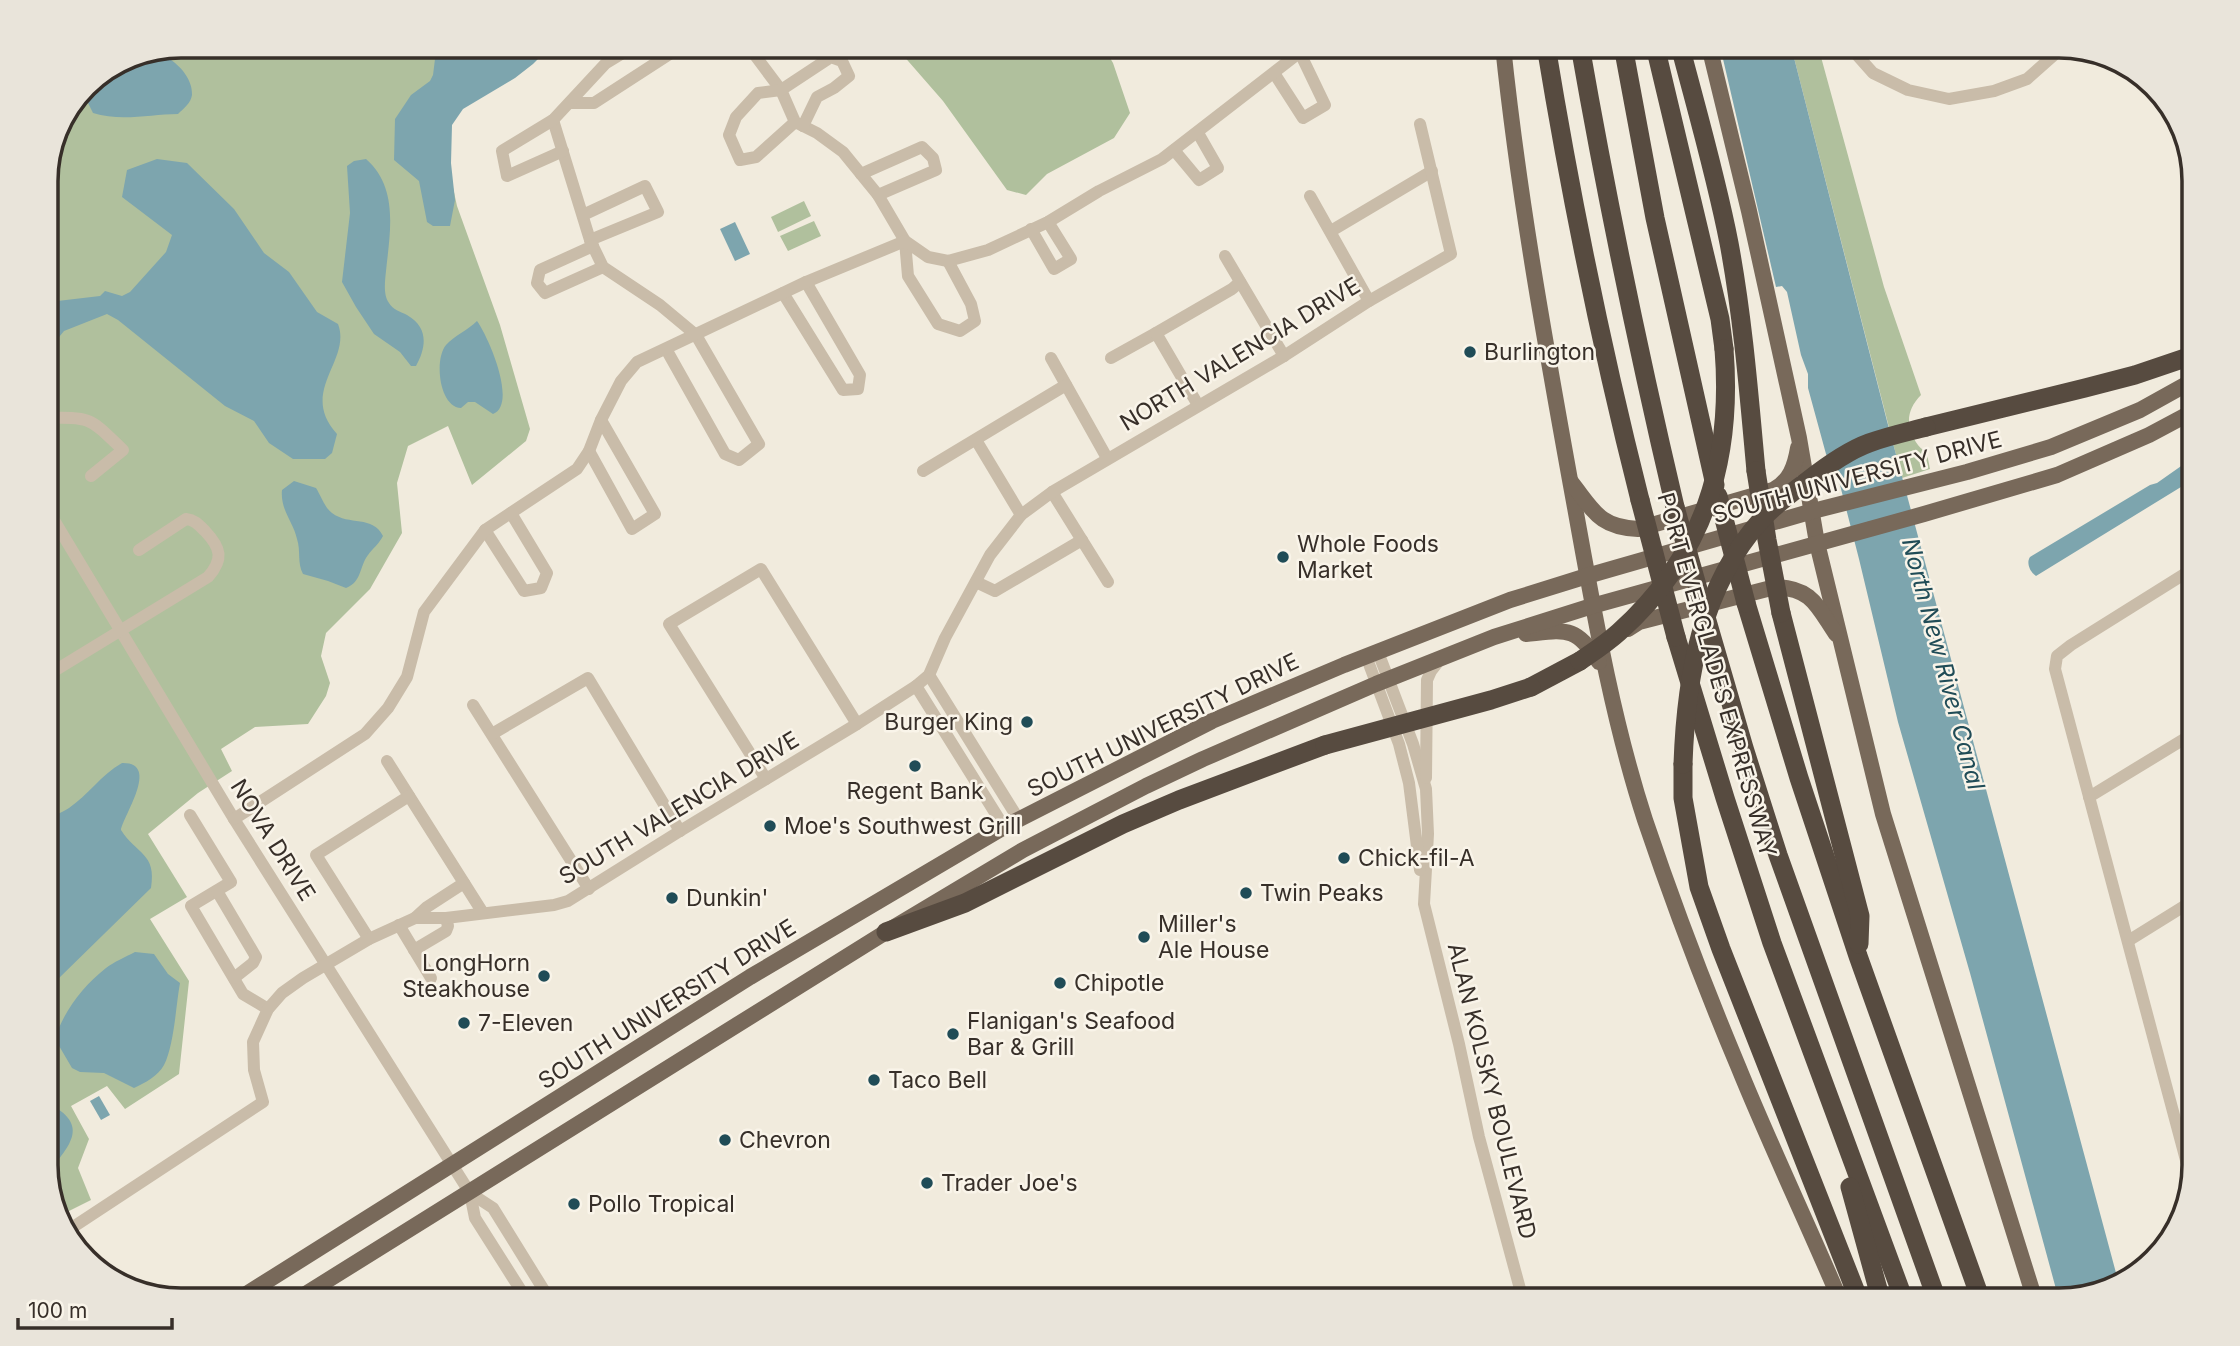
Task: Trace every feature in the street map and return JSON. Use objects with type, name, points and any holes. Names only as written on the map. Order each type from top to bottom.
[{"type":"highway","name":"PORT EVERGLADES EXPRESSWAY","points":[[1548,58],[1581,237],[1617,409],[1676,637],[1755,891],[1900,1288]]},
{"type":"highway","points":[[1582,58],[1640,358],[1675,507],[1705,614],[1778,855],[1933,1288]]},
{"type":"highway","points":[[1625,58],[1655,219],[1718,496],[1746,603],[1799,778],[1858,956],[1977,1288]]},
{"type":"highway","points":[[886,932],[965,903],[1123,824],[1179,800],[1325,745],[1531,687],[1580,661],[1618,634],[1643,609],[1665,582],[1702,518],[1716,476],[1725,430],[1727,384],[1720,319],[1658,58]]},
{"type":"highway","points":[[1683,58],[1729,245],[1745,355],[1756,471],[1781,613],[1860,916],[1858,956]]},
{"type":"highway","points":[[1854,1288],[1699,887],[1683,798],[1683,764],[1688,694],[1703,622],[1718,586],[1741,546],[1762,520],[1823,468],[1867,444],[2097,385],[2182,359]]},
{"type":"highway","points":[[1816,1061],[1878,1288]]},
{"type":"main road","points":[[1504,58],[1512,129],[1570,480],[1592,606],[1623,745],[1665,878],[1738,1067],[1835,1288]]},
{"type":"main road","points":[[1712,58],[1800,438],[1817,543],[1883,814],[2031,1288]]},
{"type":"main road","name":"SOUTH UNIVERSITY DRIVE","points":[[259,1287],[736,986],[1011,824],[1212,721],[1286,688],[1490,607],[1813,511],[2051,447],[2140,410],[2182,387]]},
{"type":"main road","name":"SOUTH UNIVERSITY DRIVE","points":[[316,1288],[886,932],[1023,850],[1203,759],[1383,681],[1494,637],[1592,606],[2057,475],[2149,435],[2182,417]]},
{"type":"main road","points":[[1570,480],[1596,515],[1609,525],[1638,529],[1750,498],[1782,485],[1795,464],[1800,438]]},
{"type":"main road","points":[[1607,676],[1614,648],[1627,629],[1639,622],[1775,587],[1797,589],[1807,595],[1841,642]]},
{"type":"main road","points":[[1494,637],[1568,632],[1585,641],[1607,676]]},
{"type":"street","points":[[563,151],[507,176],[502,151],[553,120],[606,64],[615,58]]},
{"type":"street","points":[[570,103],[594,103],[663,58]]},
{"type":"street","points":[[757,58],[781,90],[799,124],[843,152],[878,195],[905,241],[928,257],[948,261],[988,250],[1048,222],[1099,191],[1162,159],[1293,58]]},
{"type":"street","points":[[829,58],[781,90],[758,93],[736,117],[729,135],[740,160],[756,157],[799,124],[817,97],[849,76],[842,61],[834,58]]},
{"type":"street","points":[[1274,73],[1303,118],[1325,105],[1307,58]]},
{"type":"street","points":[[1860,58],[1873,73],[1908,90],[1949,99],[1994,91],[2027,79],[2051,58]]},
{"type":"street","points":[[553,120],[592,243],[603,267],[660,305],[696,335],[759,444],[739,460],[725,454],[666,349]]},
{"type":"street","points":[[1331,231],[1432,171],[1420,124]]},
{"type":"street","points":[[1174,150],[1199,180],[1218,168],[1198,133]]},
{"type":"street","points":[[861,174],[922,147],[933,158],[936,170],[878,195]]},
{"type":"street","name":"NORTH VALENCIA DRIVE","points":[[916,686],[929,675],[945,638],[990,555],[1021,515],[1107,458],[1284,356],[1369,301],[1451,254],[1432,171]]},
{"type":"street","points":[[583,215],[645,186],[658,212],[540,270],[537,283],[545,293],[603,267]]},
{"type":"street","points":[[1310,196],[1369,301]]},
{"type":"street","points":[[1031,229],[1054,270],[1071,260],[1048,222]]},
{"type":"street","points":[[905,241],[908,276],[938,324],[960,331],[975,321],[971,304],[948,261]]},
{"type":"street","points":[[234,818],[365,734],[388,708],[407,677],[424,612],[485,530],[578,469],[621,381],[631,367],[783,293],[905,241]]},
{"type":"street","points":[[1225,256],[1284,356]]},
{"type":"street","points":[[783,293],[843,390],[858,389],[860,375],[807,282]]},
{"type":"street","points":[[1111,358],[1241,282]]},
{"type":"street","points":[[1156,333],[1198,405]]},
{"type":"street","points":[[1051,358],[1107,458]]},
{"type":"street","points":[[923,471],[1066,385]]},
{"type":"street","points":[[58,418],[82,418],[93,422],[123,450],[91,476]]},
{"type":"street","points":[[589,451],[632,529],[655,514],[601,420]]},
{"type":"street","points":[[976,440],[1021,515]]},
{"type":"street","points":[[1052,492],[1108,582]]},
{"type":"street","points":[[485,530],[524,591],[541,588],[547,573],[511,513]]},
{"type":"street","points":[[58,666],[208,577],[216,569],[220,554],[215,541],[195,520],[186,519],[139,550]]},
{"type":"street","name":"NOVA DRIVE","points":[[58,527],[234,818],[453,1164],[470,1193],[475,1218],[519,1288]]},
{"type":"street","points":[[976,582],[995,591],[1082,540]]},
{"type":"street","points":[[766,779],[669,624],[761,569],[857,724]]},
{"type":"street","points":[[2182,576],[2071,645],[2057,656],[2054,669],[2182,1138]]},
{"type":"street","name":"ALAN KOLSKY BOULEVARD","points":[[1372,654],[1413,744],[1426,789],[1428,834],[1424,904],[1479,1137],[1520,1288]]},
{"type":"street","points":[[1426,789],[1427,680],[1441,658]]},
{"type":"street","points":[[929,675],[1011,824]]},
{"type":"street","points":[[492,734],[587,678],[680,831]]},
{"type":"street","name":"ALAN KOLSKY BOULEVARD","points":[[1383,681],[1409,783],[1424,891]]},
{"type":"street","points":[[916,686],[1011,824]]},
{"type":"street","name":"SOUTH VALENCIA DRIVE","points":[[268,1009],[282,993],[369,939],[415,918],[446,918],[568,901],[916,686]]},
{"type":"street","points":[[473,705],[589,889]]},
{"type":"street","points":[[2089,797],[2182,740]]},
{"type":"street","points":[[387,761],[483,913]]},
{"type":"street","points":[[369,939],[316,855],[409,796]]},
{"type":"street","points":[[74,1227],[263,1102],[254,1070],[253,1042],[268,1009],[243,994],[191,906],[231,882],[190,815]]},
{"type":"street","points":[[415,918],[464,883]]},
{"type":"street","points":[[217,891],[256,957],[253,963],[234,978]]},
{"type":"street","points":[[2128,942],[2182,908]]},
{"type":"street","points":[[414,950],[446,931],[446,918]]},
{"type":"street","points":[[399,925],[431,978]]},
{"type":"street","name":"NOVA DRIVE","points":[[470,1193],[493,1208],[543,1288]]},
{"type":"green space","points":[[506,58],[426,123],[442,137],[457,206],[500,325],[530,429],[526,441],[472,485],[448,426],[408,446],[397,483],[402,533],[370,589],[326,633],[321,656],[330,683],[326,696],[308,724],[255,727],[221,749],[232,771],[198,793],[148,834],[187,897],[150,919],[189,981],[179,1074],[125,1109],[107,1086],[71,1106],[89,1139],[78,1168],[91,1200],[67,1212],[58,1173],[58,173],[67,134],[83,106],[112,78],[141,64],[157,60]]},
{"type":"green space","points":[[905,58],[1110,58],[1130,113],[1114,138],[1047,174],[1026,195],[1007,190],[943,101]]},
{"type":"green space","points":[[1794,58],[1821,58],[1884,287],[1921,395],[1912,407],[1909,425],[1914,438],[1926,453],[1930,469],[1902,478]]},
{"type":"green space","points":[[804,201],[811,216],[778,232],[771,217]]},
{"type":"green space","points":[[814,221],[821,236],[788,251],[780,236]]},
{"type":"water","points":[[539,58],[515,78],[463,109],[452,125],[451,163],[455,200],[450,226],[433,226],[427,222],[419,181],[394,160],[395,119],[411,95],[430,81],[435,59]]},
{"type":"water","name":"North New River Canal","points":[[1723,58],[1794,58],[1887,421],[2116,1274],[2091,1284],[2056,1288],[1898,722],[1840,485],[1826,454],[1808,388],[1808,374],[1787,292],[1782,286],[1776,287]]},
{"type":"water","points":[[169,59],[177,65],[192,89],[187,105],[178,114],[125,117],[93,113],[87,101],[94,94],[112,78],[140,64]]},
{"type":"water","points":[[157,159],[187,163],[234,209],[264,253],[289,272],[317,312],[338,324],[338,351],[324,390],[323,404],[326,418],[337,434],[332,453],[325,459],[293,459],[269,443],[254,421],[225,406],[107,314],[64,331],[58,338],[58,301],[100,296],[105,291],[122,296],[130,292],[166,252],[172,235],[122,197],[127,170]]},
{"type":"water","points":[[366,159],[384,183],[388,197],[390,226],[386,296],[392,307],[419,325],[424,338],[416,366],[411,366],[400,352],[374,334],[342,282],[350,213],[347,166],[354,161]]},
{"type":"water","points":[[735,222],[750,254],[735,261],[720,229]]},
{"type":"water","points":[[477,321],[488,340],[502,384],[500,408],[493,414],[475,402],[468,402],[461,408],[454,406],[443,391],[441,381],[440,361],[446,345]]},
{"type":"water","points":[[2182,465],[2182,486],[2036,576],[2032,572],[2030,557],[2157,483]]},
{"type":"water","points":[[294,481],[316,488],[332,513],[373,525],[383,536],[365,560],[358,578],[346,588],[303,574],[297,539],[282,497],[282,490]]},
{"type":"water","points":[[122,763],[133,765],[139,771],[137,791],[121,830],[148,861],[152,876],[151,888],[58,979],[58,815],[76,803]]},
{"type":"water","points":[[135,952],[154,954],[168,974],[180,983],[172,1037],[164,1065],[155,1076],[134,1088],[104,1073],[80,1072],[72,1068],[58,1044],[58,1032],[69,1009],[89,983],[109,966]]},
{"type":"water","points":[[99,1096],[110,1115],[101,1120],[90,1101]]},
{"type":"water","points":[[58,1109],[73,1128],[68,1146],[58,1160]]},
{"type":"place","name":"Burlington","points":[[1470,352]]},
{"type":"place","name":"Whole Foods Market","points":[[1283,557]]},
{"type":"place","name":"Burger King","points":[[1027,722]]},
{"type":"place","name":"Regent Bank","points":[[915,766]]},
{"type":"place","name":"Moe's Southwest Grill","points":[[770,826]]},
{"type":"place","name":"Chick-fil-A","points":[[1344,858]]},
{"type":"place","name":"Twin Peaks","points":[[1246,893]]},
{"type":"place","name":"Dunkin'","points":[[672,898]]},
{"type":"place","name":"Miller's Ale House","points":[[1144,937]]},
{"type":"place","name":"LongHorn Steakhouse","points":[[544,976]]},
{"type":"place","name":"Chipotle","points":[[1060,983]]},
{"type":"place","name":"7-Eleven","points":[[464,1023]]},
{"type":"place","name":"Flanigan's Seafood Bar & Grill","points":[[953,1034]]},
{"type":"place","name":"Taco Bell","points":[[874,1080]]},
{"type":"place","name":"Chevron","points":[[725,1140]]},
{"type":"place","name":"Trader Joe's","points":[[927,1183]]},
{"type":"place","name":"Pollo Tropical","points":[[574,1204]]}]
